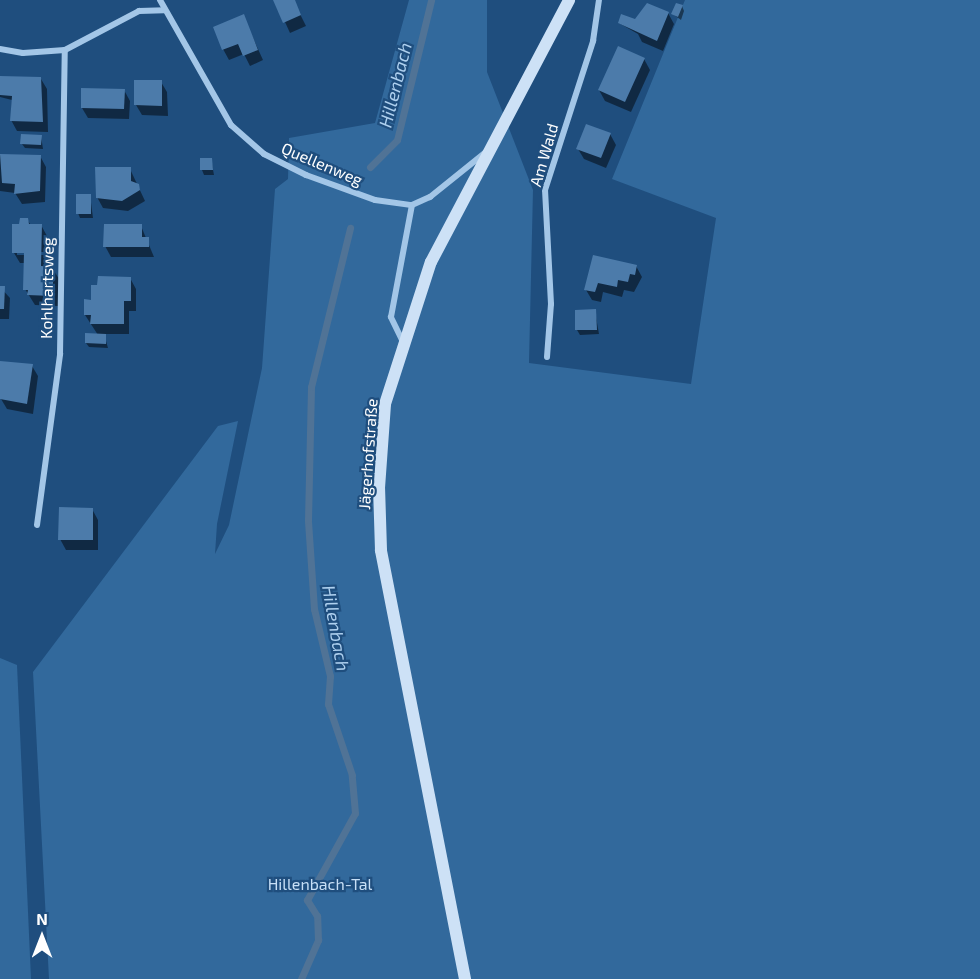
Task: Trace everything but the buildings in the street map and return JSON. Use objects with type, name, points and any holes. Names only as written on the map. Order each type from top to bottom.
[{"type":"main road","name":"Jägerhofstraße","points":[[465,979],[381,550],[379,488],[386,404],[431,262],[486,151],[569,0]]},
{"type":"street","name":"Quellenweg","points":[[160,0],[231,125],[264,154],[306,175],[375,200],[412,205]]},
{"type":"street","name":"Am Wald","points":[[547,357],[551,304],[546,190],[593,41],[599,0]]},
{"type":"street","points":[[0,49],[23,53],[65,50],[139,11],[164,10]]},
{"type":"street","name":"Kohlhartsweg","points":[[37,525],[60,354],[65,50]]},
{"type":"street","points":[[404,345],[391,317],[396,274],[412,205],[430,197],[486,151]]},
{"type":"green space","name":"Hillenbach-Tal","points":[[409,0],[487,0],[487,72],[533,190],[529,363],[691,384],[716,218],[612,179],[685,0],[980,0],[980,979],[49,979],[33,672],[218,426],[238,421],[217,524],[215,554],[229,525],[262,368],[275,189],[288,179],[289,138],[375,123]]},
{"type":"green space","points":[[0,658],[17,665],[31,979],[0,979]]},
{"type":"waterway","name":"Hillenbach","points":[[370,167],[397,140],[431,0]]},
{"type":"waterway","name":"Hillenbach","points":[[301,979],[318,940],[317,916],[307,900],[355,813],[352,775],[328,704],[330,676],[314,609],[308,520],[311,387],[350,228]]}]
